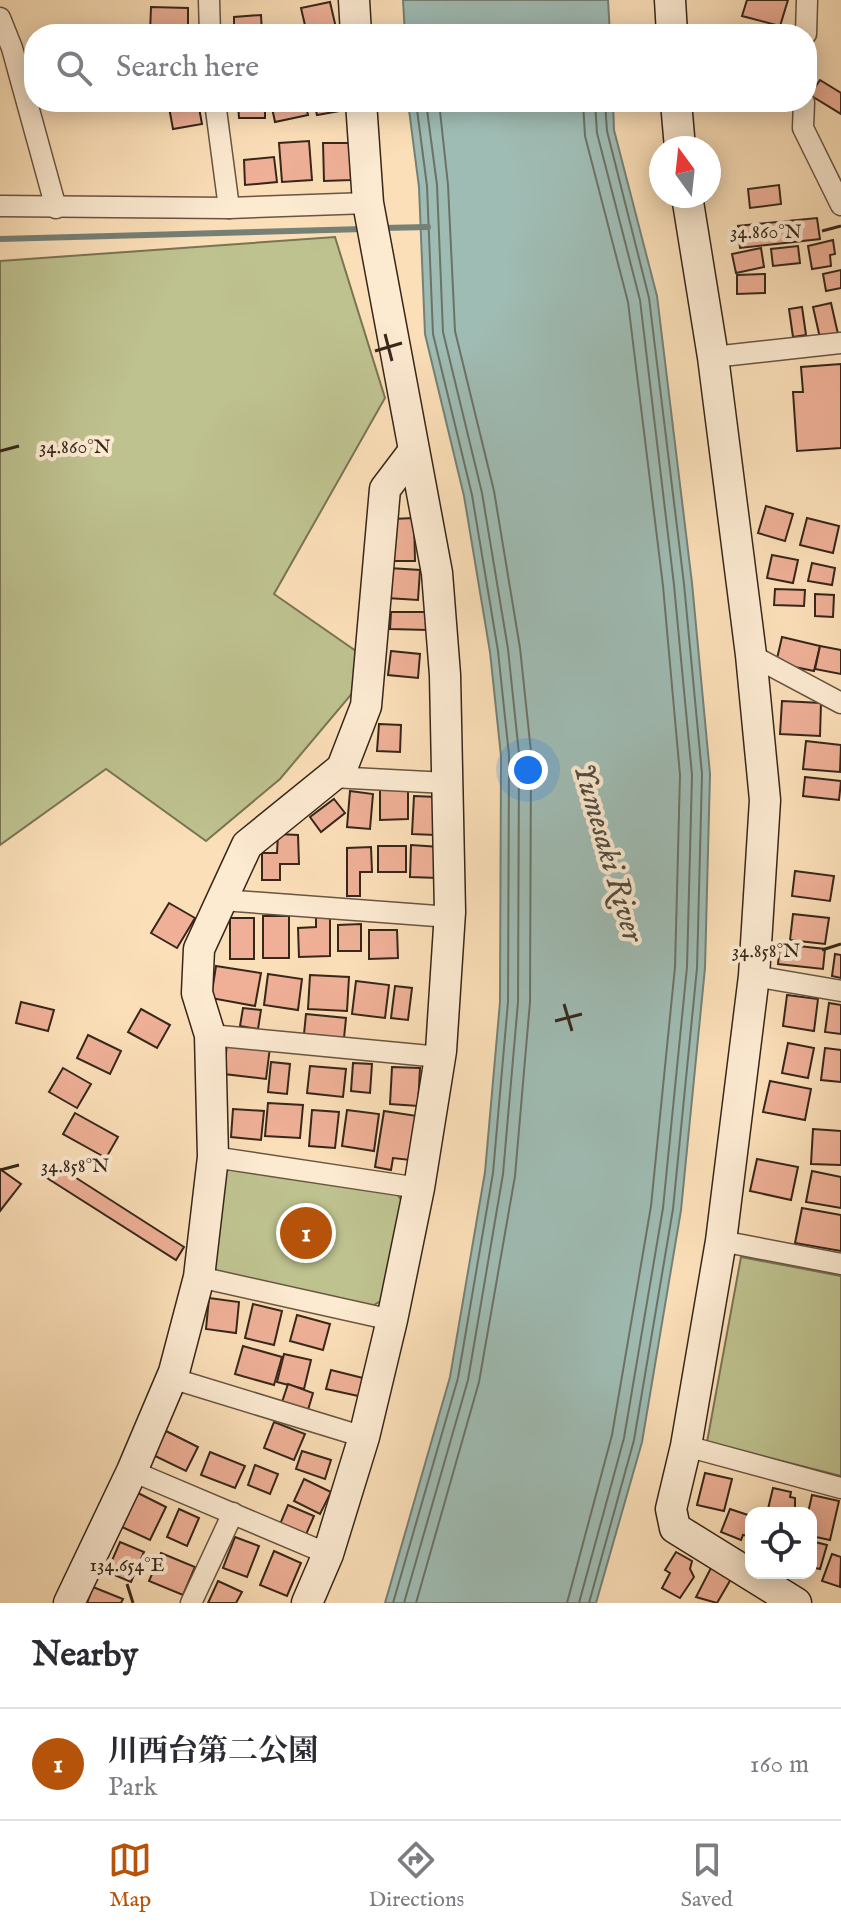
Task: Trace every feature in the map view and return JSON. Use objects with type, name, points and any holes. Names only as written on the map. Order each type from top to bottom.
[{"type":"street","points":[[209,0],[210,24]]},
{"type":"street","points":[[354,0],[355,24]]},
{"type":"street","points":[[670,0],[671,24]]},
{"type":"street","points":[[806,24],[807,0]]},
{"type":"street","points":[[0,18],[24,92]]},
{"type":"street","points":[[30,112],[56,208]]},
{"type":"street","points":[[216,112],[229,208]]},
{"type":"street","points":[[307,1603],[328,1554],[364,1437],[392,1320],[419,1188],[440,1057],[450,917],[437,573],[368,203],[362,112]]},
{"type":"street","points":[[677,112],[679,136]]},
{"type":"street","points":[[804,112],[803,128],[841,205]]},
{"type":"street","points":[[0,206],[229,208],[368,203]]},
{"type":"street","points":[[689,208],[713,357],[751,655],[765,800],[754,976],[721,1241],[686,1446],[671,1509],[675,1528],[796,1603]]},
{"type":"street","points":[[713,357],[841,343]]},
{"type":"street","points":[[69,1603],[132,1471],[171,1378],[199,1277],[213,1157],[210,1035],[197,993],[199,949],[247,845],[342,768],[366,706],[385,489],[413,452]]},
{"type":"street","points":[[751,655],[841,703]]},
{"type":"street","points":[[332,777],[447,783]]},
{"type":"street","points":[[222,900],[450,917]]},
{"type":"street","points":[[754,976],[841,991]]},
{"type":"street","points":[[210,1035],[440,1057]]},
{"type":"street","points":[[213,1157],[419,1188]]},
{"type":"street","points":[[721,1241],[841,1264]]},
{"type":"street","points":[[199,1277],[392,1320]]},
{"type":"street","points":[[171,1378],[364,1437]]},
{"type":"street","points":[[686,1446],[841,1488]]},
{"type":"street","points":[[132,1471],[328,1554]]},
{"type":"street","points":[[191,1603],[233,1513]]},
{"type":"green space","points":[[335,237],[385,398],[274,594],[376,665],[280,779],[206,841],[106,769],[0,845],[0,261]]},
{"type":"green space","points":[[229,1169],[397,1194],[404,1204],[386,1298],[372,1306],[218,1273],[210,1262],[219,1176]]},
{"type":"green space","points":[[741,1257],[841,1276],[841,1476],[707,1442]]},
{"type":"water","points":[[403,0],[608,0],[609,24],[404,24]]},
{"type":"water","name":"Yumesaki River","points":[[409,112],[613,112],[614,130],[657,296],[692,583],[710,774],[705,968],[681,1210],[642,1442],[596,1603],[385,1603],[450,1377],[485,1172],[500,1002],[501,756],[490,652],[464,496],[425,334],[419,187]]},
{"type":"building","points":[[747,0],[788,0],[781,24],[742,16]]},
{"type":"building","points":[[330,2],[335,24],[305,24],[301,8]]},
{"type":"building","points":[[151,7],[188,8],[188,24],[150,24]]},
{"type":"building","points":[[261,15],[261,24],[234,24],[234,17]]},
{"type":"building","points":[[820,80],[841,93],[841,114],[817,99]]},
{"type":"building","points":[[170,112],[200,112],[202,124],[173,129]]},
{"type":"building","points":[[239,112],[265,112],[265,118],[239,118]]},
{"type":"building","points":[[273,112],[307,112],[308,115],[275,122]]},
{"type":"building","points":[[309,141],[312,180],[282,182],[279,143]]},
{"type":"building","points":[[323,143],[350,143],[351,180],[324,181]]},
{"type":"building","points":[[274,157],[277,182],[245,185],[244,160]]},
{"type":"building","points":[[779,185],[781,204],[750,208],[748,189]]},
{"type":"building","points":[[817,218],[820,239],[740,248],[738,226]]},
{"type":"building","points":[[833,240],[835,254],[830,255],[831,266],[812,269],[808,246]]},
{"type":"building","points":[[798,246],[800,263],[773,266],[771,249]]},
{"type":"building","points":[[761,248],[764,267],[736,273],[732,254]]},
{"type":"building","points":[[841,270],[841,288],[826,291],[823,274]]},
{"type":"building","points":[[765,274],[765,293],[737,294],[737,275]]},
{"type":"building","points":[[831,303],[838,334],[820,338],[813,307]]},
{"type":"building","points":[[802,307],[806,335],[793,337],[789,309]]},
{"type":"building","points":[[841,364],[841,448],[797,451],[793,392],[803,392],[801,367]]},
{"type":"building","points":[[766,506],[793,514],[785,541],[758,533]]},
{"type":"building","points":[[414,518],[415,561],[392,561],[392,519]]},
{"type":"building","points":[[807,518],[839,526],[833,553],[800,545]]},
{"type":"building","points":[[772,555],[798,560],[793,583],[767,578]]},
{"type":"building","points":[[812,563],[835,568],[832,585],[808,581]]},
{"type":"building","points":[[389,568],[420,570],[418,600],[387,598]]},
{"type":"building","points":[[775,589],[805,590],[804,606],[774,605]]},
{"type":"building","points":[[815,594],[834,595],[833,617],[815,616]]},
{"type":"building","points":[[391,612],[428,612],[428,630],[390,629]]},
{"type":"building","points":[[782,637],[820,646],[814,671],[776,663]]},
{"type":"building","points":[[820,646],[841,650],[841,674],[815,669]]},
{"type":"building","points":[[391,651],[420,654],[418,678],[388,675]]},
{"type":"building","points":[[782,701],[821,703],[820,736],[780,734]]},
{"type":"building","points":[[379,724],[401,725],[400,752],[377,751]]},
{"type":"building","points":[[806,741],[841,745],[840,772],[803,769]]},
{"type":"building","points":[[805,777],[841,781],[839,800],[803,796]]},
{"type":"building","points":[[380,790],[408,790],[408,819],[380,820]]},
{"type":"building","points":[[350,791],[373,794],[370,829],[347,827]]},
{"type":"building","points":[[414,796],[437,797],[435,835],[412,834]]},
{"type":"building","points":[[334,799],[345,813],[321,832],[310,817]]},
{"type":"building","points":[[278,834],[298,835],[299,864],[280,864],[280,880],[262,880],[262,853],[277,853]]},
{"type":"building","points":[[411,845],[440,847],[438,878],[410,877]]},
{"type":"building","points":[[378,846],[406,846],[406,872],[378,872]]},
{"type":"building","points":[[371,847],[372,872],[360,872],[360,896],[347,896],[347,848]]},
{"type":"building","points":[[795,871],[834,876],[830,901],[792,896]]},
{"type":"building","points":[[169,903],[195,918],[177,948],[151,933]]},
{"type":"building","points":[[793,914],[829,918],[825,944],[790,940]]},
{"type":"building","points":[[263,916],[289,916],[289,958],[263,958]]},
{"type":"building","points":[[316,917],[330,917],[330,956],[299,957],[298,928],[316,927]]},
{"type":"building","points":[[230,918],[254,918],[254,959],[230,959]]},
{"type":"building","points":[[361,924],[361,951],[338,951],[338,925]]},
{"type":"building","points":[[369,930],[397,930],[398,958],[369,959]]},
{"type":"building","points":[[780,944],[825,949],[823,969],[778,964]]},
{"type":"building","points":[[835,954],[841,955],[841,978],[832,976]]},
{"type":"building","points":[[216,966],[261,973],[255,1006],[211,998]]},
{"type":"building","points":[[268,974],[302,979],[298,1010],[264,1005]]},
{"type":"building","points":[[310,975],[349,977],[347,1011],[308,1009]]},
{"type":"building","points":[[356,981],[389,985],[385,1018],[352,1014]]},
{"type":"building","points":[[395,986],[412,988],[408,1020],[391,1018]]},
{"type":"building","points":[[787,995],[818,999],[814,1031],[783,1026]]},
{"type":"building","points":[[21,1002],[54,1010],[48,1031],[16,1023]]},
{"type":"building","points":[[829,1003],[841,1005],[841,1034],[825,1032]]},
{"type":"building","points":[[243,1008],[261,1010],[258,1029],[240,1026]]},
{"type":"building","points":[[141,1009],[170,1025],[157,1048],[128,1032]]},
{"type":"building","points":[[306,1014],[346,1018],[344,1038],[304,1034]]},
{"type":"building","points":[[88,1035],[121,1051],[110,1074],[77,1058]]},
{"type":"building","points":[[227,1043],[270,1047],[266,1079],[224,1074]]},
{"type":"building","points":[[788,1043],[814,1048],[808,1078],[782,1073]]},
{"type":"building","points":[[825,1048],[841,1050],[841,1082],[821,1080]]},
{"type":"building","points":[[271,1062],[290,1064],[287,1094],[268,1092]]},
{"type":"building","points":[[353,1063],[372,1064],[370,1093],[351,1091]]},
{"type":"building","points":[[310,1066],[346,1069],[343,1097],[307,1093]]},
{"type":"building","points":[[392,1067],[420,1068],[418,1106],[390,1104]]},
{"type":"building","points":[[63,1068],[91,1084],[77,1108],[49,1092]]},
{"type":"building","points":[[770,1081],[811,1089],[805,1120],[763,1112]]},
{"type":"building","points":[[268,1103],[303,1105],[300,1138],[265,1136]]},
{"type":"building","points":[[233,1109],[264,1111],[261,1140],[231,1137]]},
{"type":"building","points":[[312,1110],[339,1112],[335,1148],[309,1146]]},
{"type":"building","points":[[347,1110],[379,1114],[374,1151],[342,1146]]},
{"type":"building","points":[[384,1111],[417,1116],[410,1160],[393,1158],[391,1170],[375,1167]]},
{"type":"building","points":[[75,1113],[118,1137],[106,1158],[63,1134]]},
{"type":"building","points":[[813,1129],[841,1131],[841,1165],[811,1164]]},
{"type":"building","points":[[757,1159],[798,1167],[791,1200],[750,1191]]},
{"type":"building","points":[[56,1165],[184,1247],[176,1260],[47,1178]]},
{"type":"building","points":[[0,1169],[21,1184],[0,1211]]},
{"type":"building","points":[[812,1171],[841,1177],[841,1208],[806,1202]]},
{"type":"building","points":[[802,1208],[841,1215],[841,1251],[795,1243]]},
{"type":"building","points":[[209,1298],[239,1302],[236,1333],[206,1329]]},
{"type":"building","points":[[253,1304],[282,1311],[274,1345],[245,1338]]},
{"type":"building","points":[[297,1315],[330,1324],[323,1350],[290,1341]]},
{"type":"building","points":[[243,1346],[282,1357],[274,1385],[235,1374]]},
{"type":"building","points":[[284,1354],[311,1360],[304,1389],[277,1382]]},
{"type":"building","points":[[331,1370],[367,1379],[363,1397],[326,1389]]},
{"type":"building","points":[[288,1384],[313,1393],[308,1410],[282,1402]]},
{"type":"building","points":[[274,1422],[305,1434],[294,1460],[264,1448]]},
{"type":"building","points":[[166,1431],[198,1447],[186,1471],[153,1455]]},
{"type":"building","points":[[302,1451],[331,1460],[325,1479],[296,1469]]},
{"type":"building","points":[[210,1452],[245,1466],[235,1488],[201,1475]]},
{"type":"building","points":[[255,1465],[278,1474],[270,1494],[248,1485]]},
{"type":"building","points":[[705,1473],[732,1479],[724,1511],[697,1505]]},
{"type":"building","points":[[304,1479],[331,1492],[320,1514],[294,1501]]},
{"type":"building","points":[[773,1488],[791,1492],[790,1497],[795,1498],[795,1507],[768,1507]]},
{"type":"building","points":[[138,1493],[166,1507],[150,1540],[122,1527]]},
{"type":"building","points":[[812,1495],[839,1501],[830,1540],[817,1537],[817,1507],[809,1507]]},
{"type":"building","points":[[288,1505],[314,1516],[304,1539],[278,1529]]},
{"type":"building","points":[[179,1509],[199,1518],[187,1546],[167,1537]]},
{"type":"building","points":[[730,1509],[745,1514],[745,1536],[741,1540],[721,1532]]},
{"type":"building","points":[[235,1537],[259,1546],[247,1577],[223,1568]]},
{"type":"building","points":[[120,1542],[144,1552],[131,1582],[107,1572]]},
{"type":"building","points":[[817,1542],[827,1545],[820,1569],[817,1568]]},
{"type":"building","points":[[274,1551],[301,1563],[287,1596],[260,1585]]},
{"type":"building","points":[[676,1552],[692,1561],[690,1569],[694,1577],[680,1598],[662,1588],[670,1573],[665,1570]]},
{"type":"building","points":[[161,1553],[195,1567],[183,1595],[149,1581]]},
{"type":"building","points":[[832,1554],[841,1557],[840,1587],[822,1581]]},
{"type":"building","points":[[712,1566],[731,1579],[717,1603],[696,1597]]},
{"type":"building","points":[[218,1581],[242,1592],[236,1603],[208,1603]]},
{"type":"building","points":[[93,1587],[123,1599],[121,1603],[87,1603]]},
{"type":"waterway","points":[[383,228],[428,227]]},
{"type":"waterway","points":[[0,239],[364,229]]},
{"type":"place","name":"川西台第二公園","points":[[306,1233]]}]
